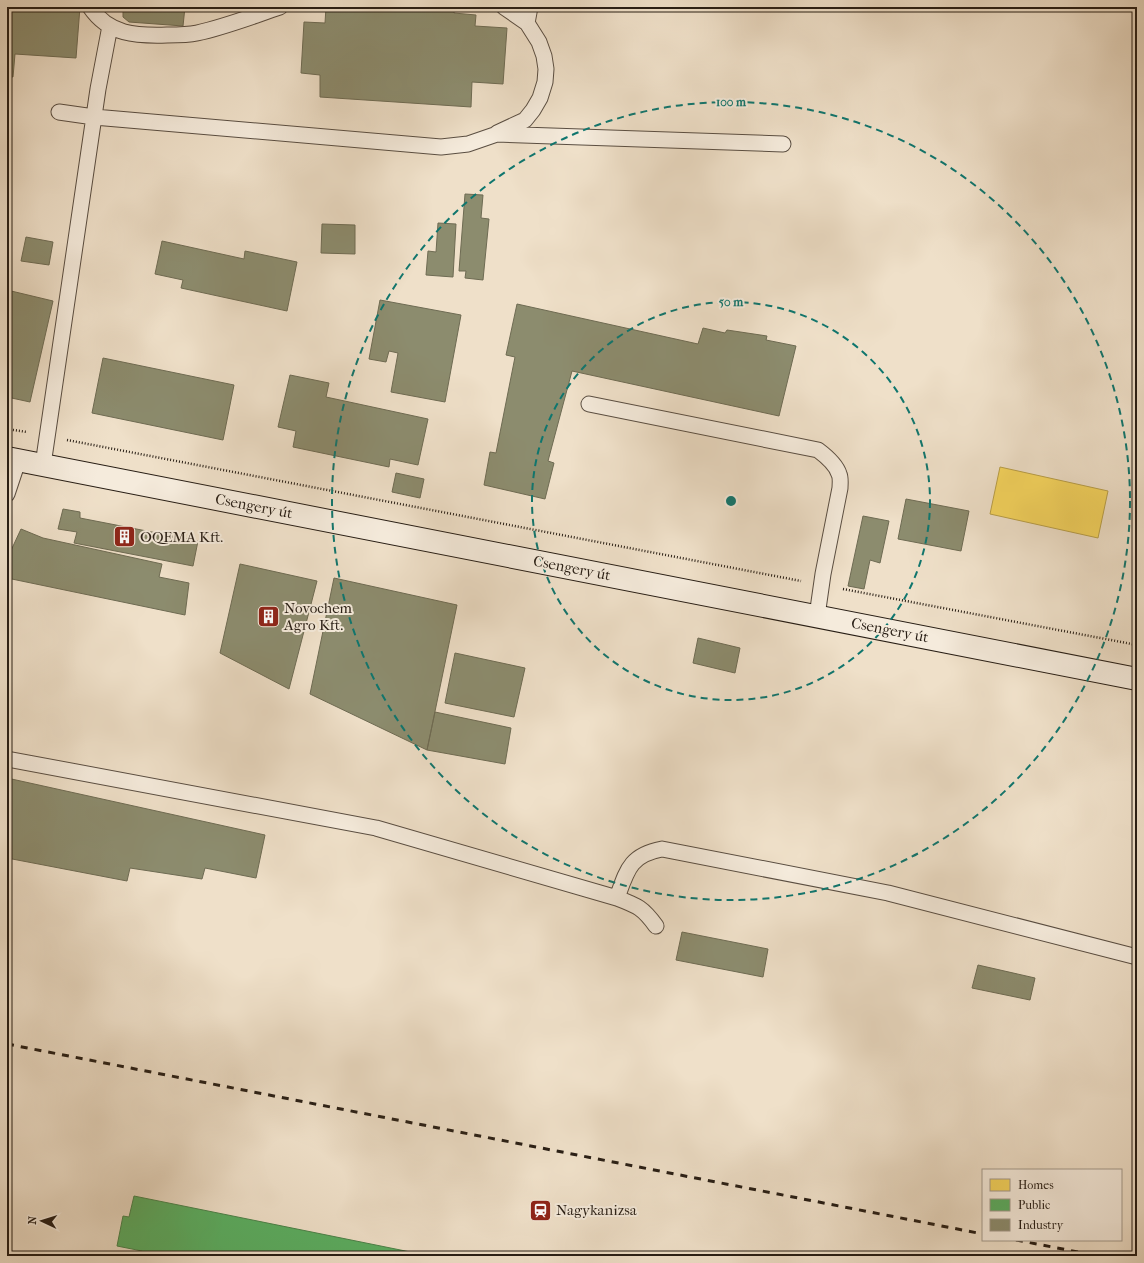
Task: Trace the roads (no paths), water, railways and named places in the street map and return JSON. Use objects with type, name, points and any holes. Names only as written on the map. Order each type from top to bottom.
[{"type":"main road","name":"Csengery út","points":[[13,460],[1137,679]]},
{"type":"lane","points":[[90,7],[93,12],[110,26],[128,34],[145,36],[197,33],[280,7]]},
{"type":"lane","points":[[59,112],[94,117],[441,147],[468,144],[497,134],[525,120],[540,98],[545,82],[546,70],[544,56],[538,42],[527,23],[504,7]]},
{"type":"lane","points":[[527,23],[530,7]]},
{"type":"lane","points":[[43,465],[94,117],[110,26]]},
{"type":"lane","points":[[497,134],[783,144]]},
{"type":"lane","points":[[589,404],[818,450],[827,457],[840,475],[840,488],[817,616]]},
{"type":"lane","points":[[7,494],[13,460]]},
{"type":"lane","points":[[7,759],[376,828],[617,898],[637,905],[647,913],[656,926]]},
{"type":"lane","points":[[617,898],[626,873],[636,860],[648,852],[662,849],[888,893],[1137,957]]},
{"type":"railway","points":[[7,1044],[982,1234]]},
{"type":"railway","points":[[1021,1241],[1099,1256]]},
{"type":"place","name":"OQEMA Kft.","points":[[125,537]]},
{"type":"place","name":"Novochem Agro Kft.","points":[[268,617]]},
{"type":"place","name":"Nagykanizsa","points":[[541,1210]]}]
